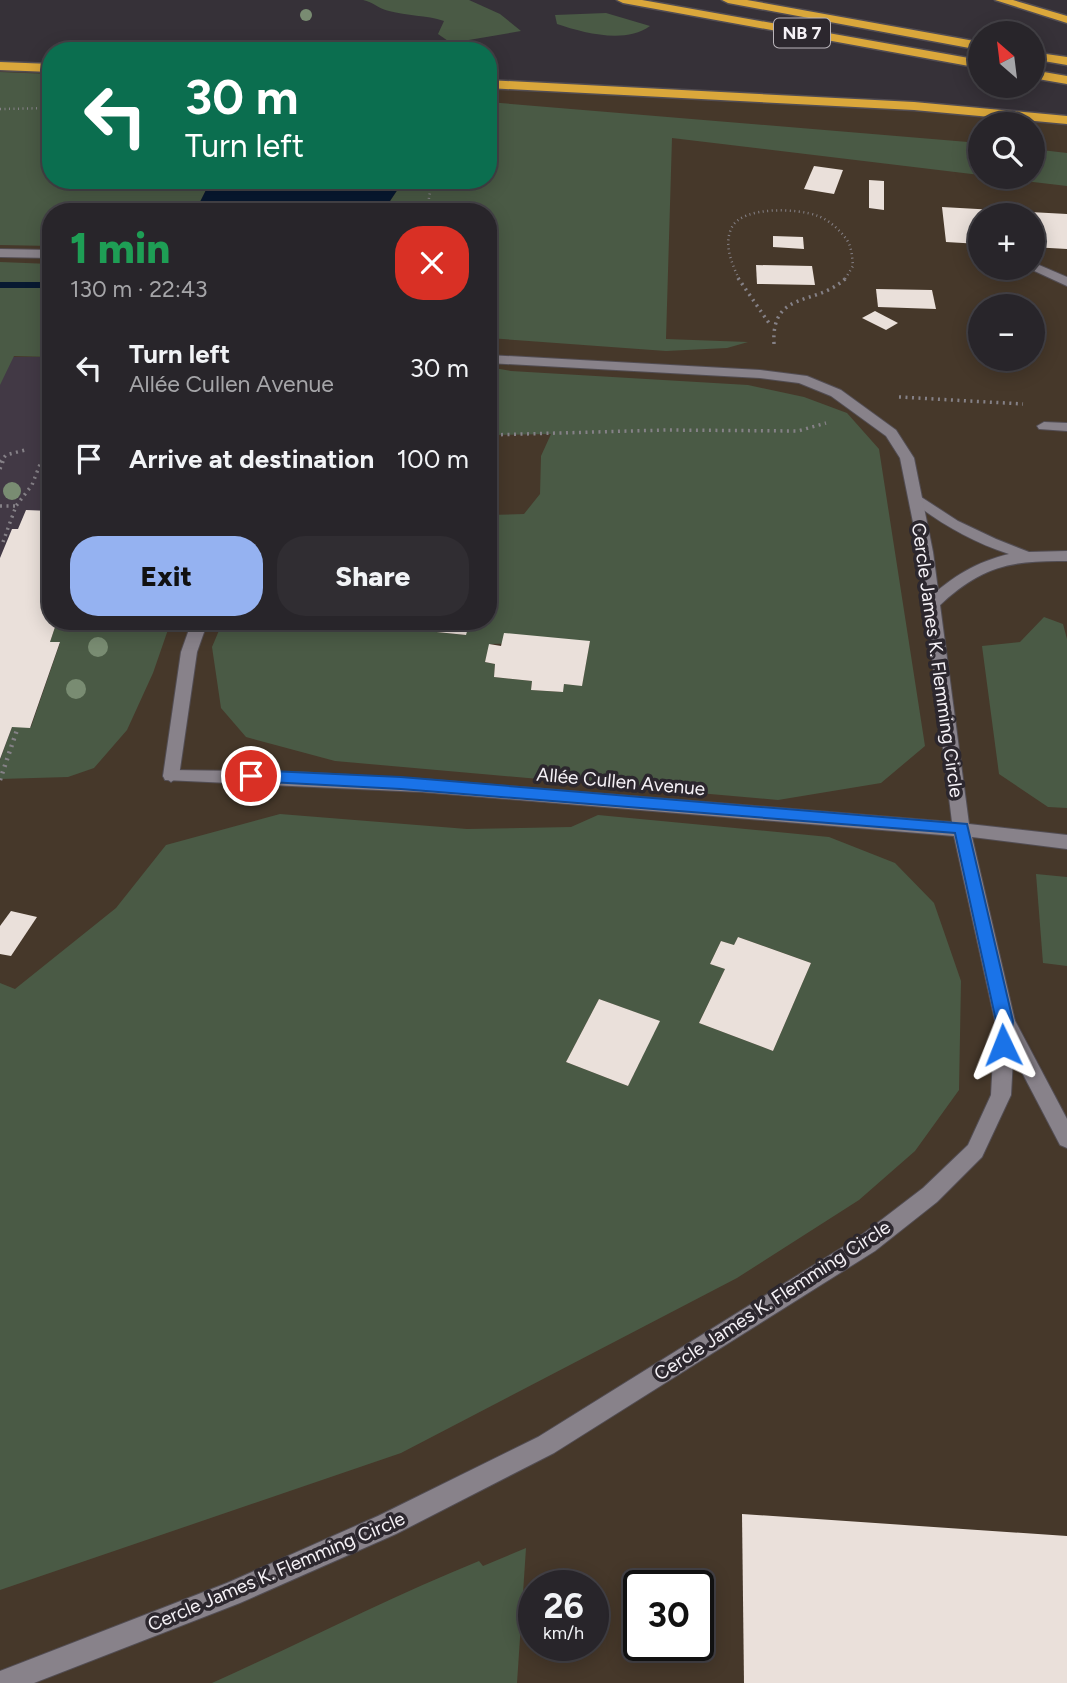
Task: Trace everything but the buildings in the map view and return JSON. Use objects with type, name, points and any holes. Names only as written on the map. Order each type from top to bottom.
[{"type":"highway","name":"NB 7","points":[[623,0],[968,62]]},
{"type":"highway","name":"NB 7","points":[[728,0],[968,44]]},
{"type":"highway","points":[[1001,0],[1067,20]]},
{"type":"highway","points":[[1045,57],[1067,61]]},
{"type":"highway","points":[[0,66],[42,68]]},
{"type":"highway","points":[[1045,76],[1067,80]]},
{"type":"highway","points":[[497,84],[901,105],[1067,120]]},
{"type":"street","points":[[0,253],[42,254]]},
{"type":"street","points":[[1045,271],[1067,282]]},
{"type":"street","name":"Cercle James K. Flemming Circle","points":[[1,1683],[231,1594],[387,1525],[533,1451],[867,1244],[930,1195],[975,1152],[1001,1095],[1005,1021],[961,828],[933,603],[915,496],[907,458],[891,433],[836,393],[802,379],[497,360]]},
{"type":"street","points":[[1044,426],[1067,427]]},
{"type":"street","points":[[915,496],[950,525],[987,543],[1029,555]]},
{"type":"street","points":[[933,603],[953,583],[975,568],[998,560],[1029,555],[1067,556]]},
{"type":"street","name":"Allée Cullen Avenue","points":[[197,630],[189,652],[171,776],[251,776],[401,783],[961,828],[1067,842]]},
{"type":"street","points":[[1005,1021],[1067,1139]]},
{"type":"path","points":[[0,108],[42,108]]},
{"type":"path","points":[[771,326],[775,316],[791,305],[843,281],[853,266],[850,244],[834,226],[819,216],[794,210],[756,213],[737,220],[730,229],[730,256],[738,283],[771,326],[776,376]]},
{"type":"path","points":[[497,435],[676,429],[798,431],[826,423],[885,397],[984,401]]},
{"type":"path","points":[[0,462],[6,455],[25,450]]},
{"type":"path","points":[[0,469],[6,455]]},
{"type":"path","points":[[3,542],[16,506],[32,485],[42,459]]},
{"type":"path","points":[[0,506],[16,506]]},
{"type":"path","points":[[0,780],[18,727]]},
{"type":"shaded area","points":[[0,66],[42,68],[42,189],[497,189],[497,84],[734,95],[968,113],[968,189],[1045,189],[1045,118],[1067,120],[1067,1683],[0,1683]]},
{"type":"shaded area","points":[[0,357],[42,357],[42,630],[54,630],[50,641],[60,642],[30,728],[12,727],[0,760]]},
{"type":"green space","points":[[363,0],[469,0],[500,14],[521,31],[450,42],[438,34],[444,21],[389,11]]},
{"type":"green space","points":[[606,13],[650,26],[629,35],[604,35],[557,24],[555,15]]},
{"type":"green space","points":[[0,72],[42,74],[42,189],[206,189],[200,203],[42,203],[42,246],[0,245]]},
{"type":"green space","points":[[497,103],[968,142],[968,174],[672,138],[666,339],[748,342],[727,348],[666,351],[497,339],[497,203],[377,203],[390,201],[398,189],[497,189]]},
{"type":"green space","points":[[1045,150],[1067,153],[1067,186],[1045,183]]},
{"type":"green space","points":[[0,262],[42,264],[42,357],[14,356],[0,385]]},
{"type":"green space","points":[[497,369],[748,385],[804,397],[847,413],[879,449],[925,746],[881,783],[778,800],[335,761],[246,737],[221,708],[212,647],[219,630],[417,630],[465,635],[467,630],[497,630],[497,515],[524,514],[540,494],[541,456],[551,434],[497,435]],"holes":[[[590,641],[582,685],[564,684],[562,692],[531,690],[532,681],[494,677],[495,664],[485,662],[490,644]]]},
{"type":"green space","points":[[1044,617],[1063,624],[1067,639],[1067,808],[1048,807],[999,774],[982,646],[1020,642]]},
{"type":"green space","points":[[54,630],[168,630],[153,673],[127,730],[94,768],[68,777],[0,779],[0,760],[12,727],[31,727],[60,643],[50,642]]},
{"type":"green space","points":[[280,814],[467,829],[571,827],[598,815],[829,837],[895,863],[934,903],[961,981],[959,1090],[915,1151],[859,1200],[737,1278],[401,1453],[0,1590],[0,983],[15,989],[116,908],[166,845]],"holes":[[[738,937],[811,963],[773,1051],[699,1023],[725,969],[710,964],[721,941],[734,945]],[[599,999],[659,1021],[628,1086],[566,1062]]]},
{"type":"green space","points":[[1036,874],[1067,877],[1067,966],[1043,963]]},
{"type":"green space","points":[[526,1548],[525,1570],[518,1570],[517,1683],[212,1683],[445,1575],[479,1561],[483,1566]]},
{"type":"water","points":[[206,189],[398,189],[390,201],[377,203],[200,203]]},
{"type":"waterway","points":[[0,285],[42,285]]},
{"type":"route","points":[[251,776],[401,783],[961,828],[1005,1021],[1003,1045]]}]
